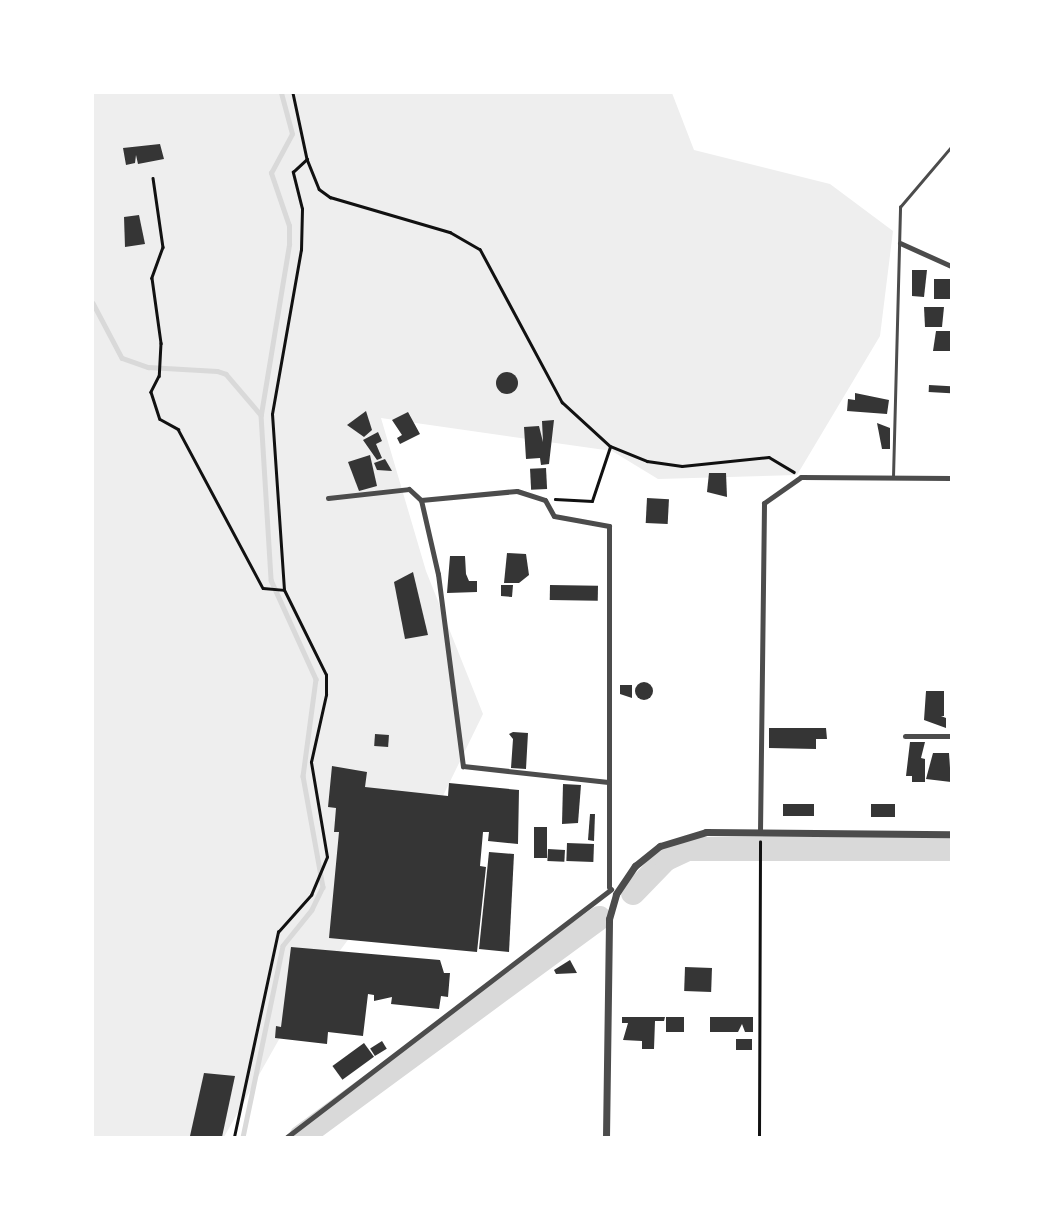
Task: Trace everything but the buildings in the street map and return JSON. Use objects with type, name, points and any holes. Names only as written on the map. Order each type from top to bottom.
[{"type":"street","points":[[900,243],[951,266]]},
{"type":"street","points":[[760,832],[761,513],[764,503],[801,477],[951,478]]},
{"type":"street","points":[[328,498],[409,489],[421,500],[438,574],[463,766],[608,782]]},
{"type":"street","points":[[421,500],[517,491],[545,500],[554,516],[609,526],[609,887],[617,894]]},
{"type":"street","points":[[905,736],[951,736]]},
{"type":"street","points":[[606,1137],[609,919],[617,894],[635,866],[660,846],[706,831],[951,834]]},
{"type":"street","points":[[287,1137],[609,887]]},
{"type":"lane","points":[[893,477],[900,207],[951,147]]},
{"type":"path","points":[[293,93],[307,159],[320,189],[330,197],[450,232],[480,249],[562,402],[610,446],[647,461],[682,466],[769,457],[801,477]]},
{"type":"path","points":[[234,1137],[278,932],[311,895],[315,878],[326,863],[311,762],[326,695],[326,675],[283,590],[272,414],[301,250],[302,209],[293,172],[307,159]]},
{"type":"path","points":[[153,178],[163,247],[152,278],[160,363],[151,392],[160,419],[177,429],[267,589],[283,590]]},
{"type":"path","points":[[545,500],[592,501],[610,446]]},
{"type":"path","points":[[759,1137],[760,843]]},
{"type":"shaded area","points":[[93,93],[672,93],[694,150],[830,184],[893,231],[880,336],[797,475],[658,479],[612,451],[381,418],[426,571],[483,714],[420,843],[295,1011],[224,1137],[93,1137]]},
{"type":"waterway","points":[[261,414],[289,244],[289,226],[271,173],[292,134],[281,93]]},
{"type":"waterway","points":[[93,303],[122,358],[148,367],[217,371],[226,374],[261,415],[271,580],[316,679],[303,776],[323,887],[312,910],[283,946],[243,1137]]},
{"type":"waterway","points":[[633,893],[666,859],[687,849],[951,849]]},
{"type":"waterway","points":[[301,1137],[599,918]]}]
